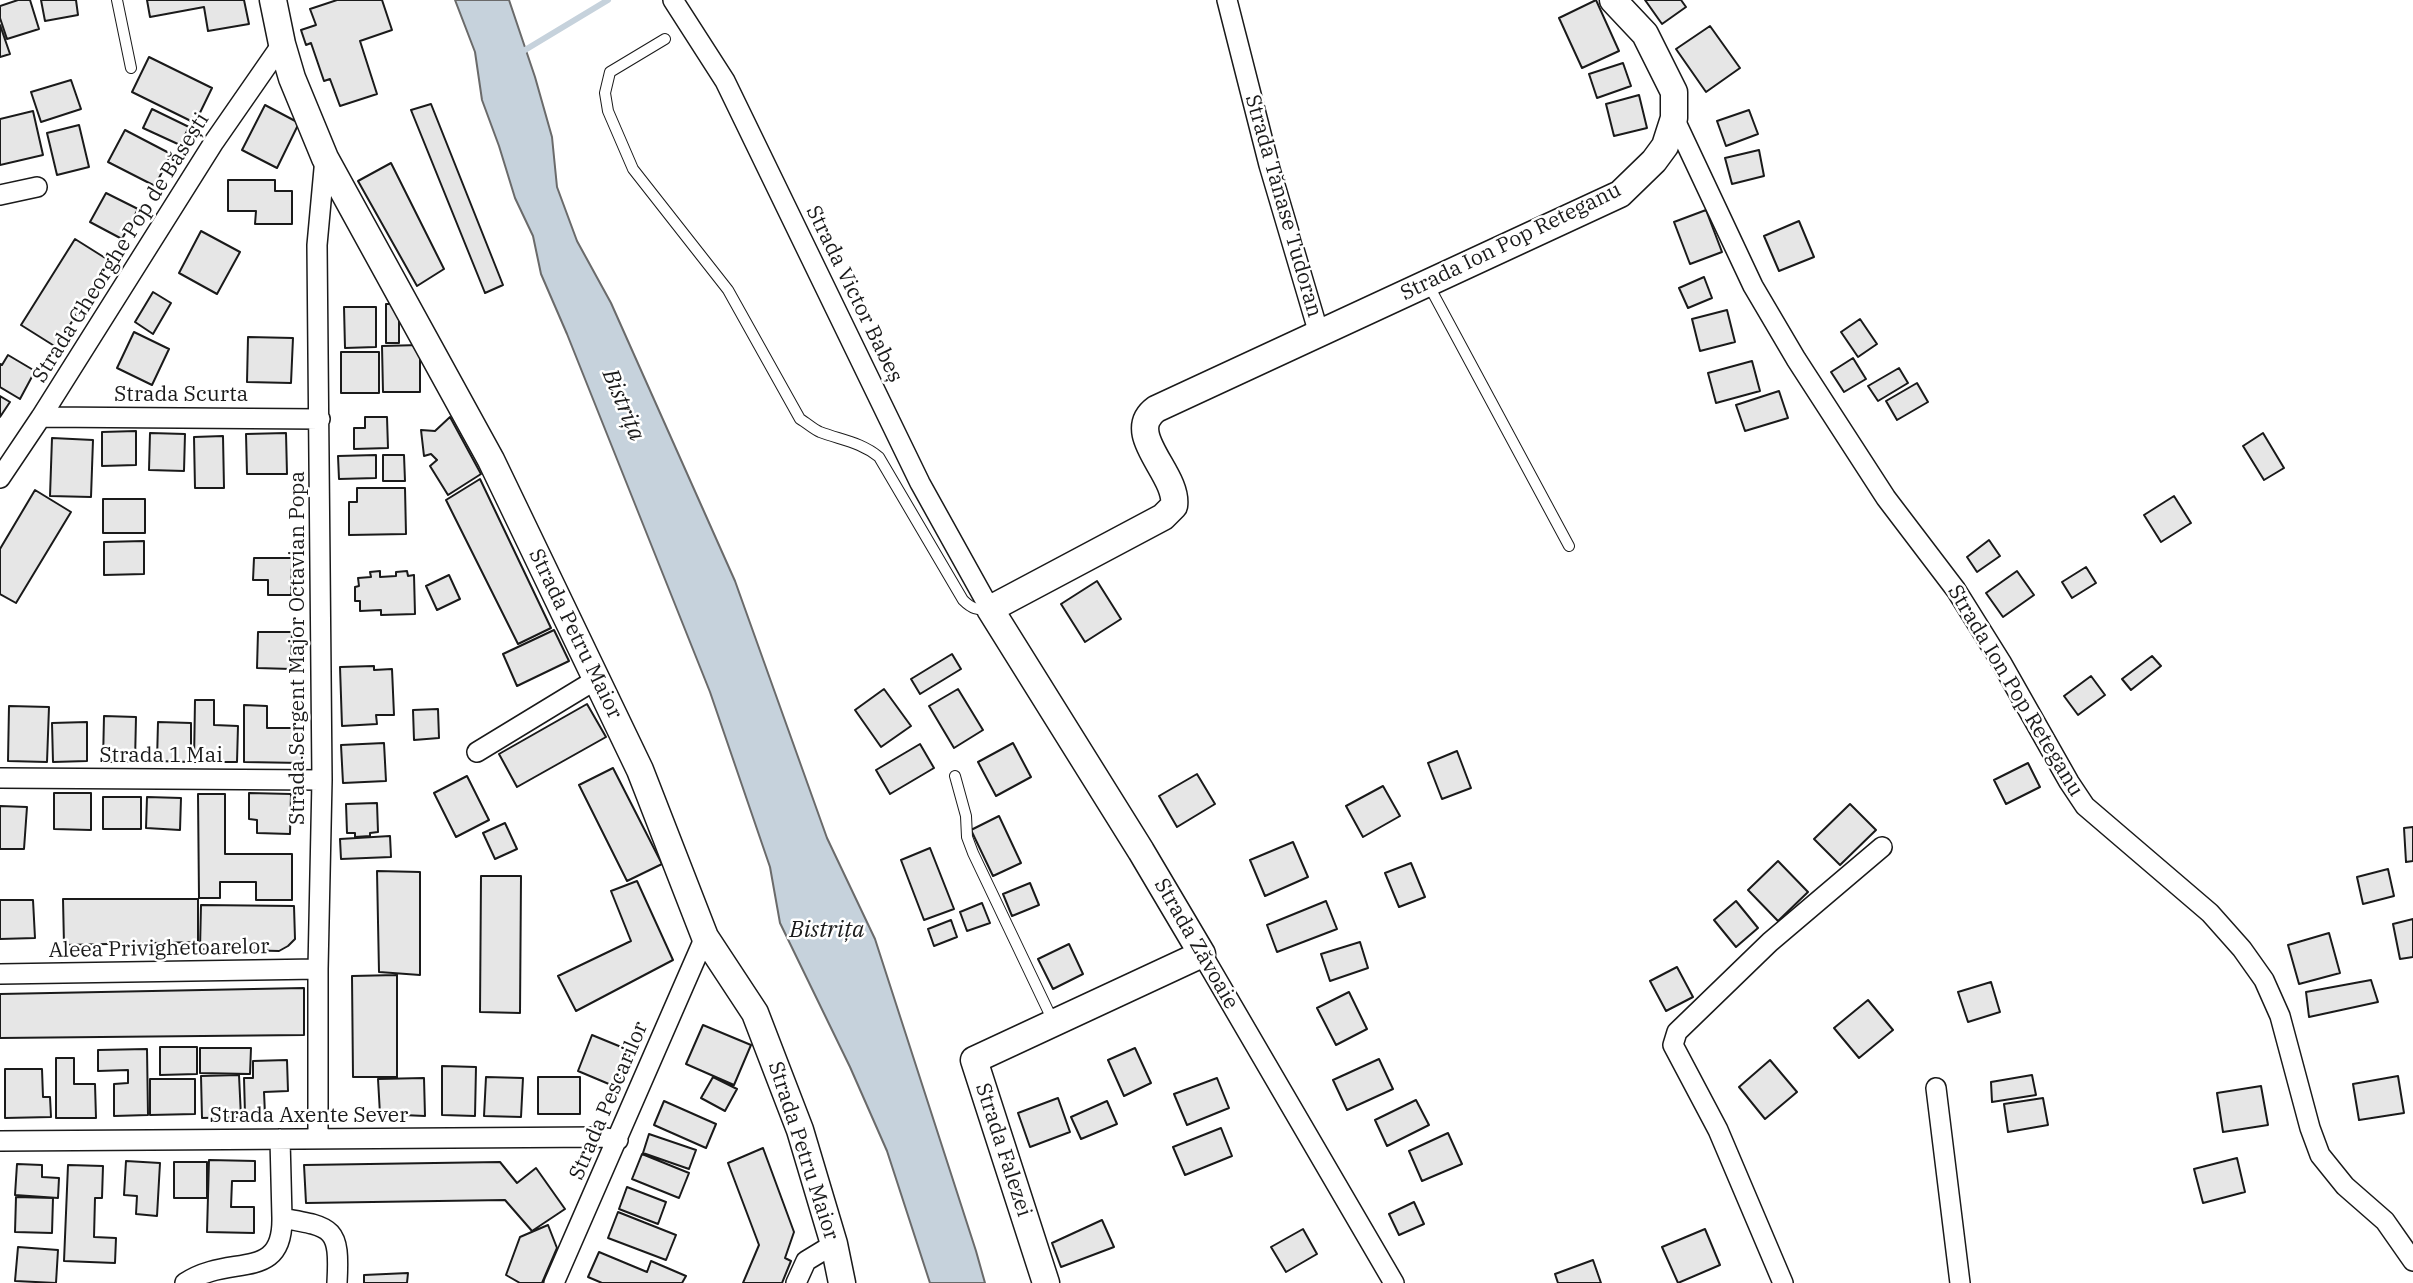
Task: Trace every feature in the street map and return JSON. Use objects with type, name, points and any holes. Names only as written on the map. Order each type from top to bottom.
[{"type":"street","name":"Strada Petru Maior","points":[[273,0],[292,78],[325,158],[491,460],[640,770],[705,937],[755,1013],[800,1129],[834,1244],[842,1283]]},
{"type":"street","name":"Strada Victor Babeș","points":[[673,0],[725,81],[920,482],[990,609]]},
{"type":"street","name":"Strada Tănase Tudoran","points":[[990,609],[1163,517],[1174,506],[1173,491],[1144,432],[1143,425],[1150,413],[1319,334],[1269,165],[1227,0]]},
{"type":"street","name":"Strada Ion Pop Reteganu","points":[[1319,334],[1620,194],[1654,160],[1665,146],[1674,118],[1674,92],[1645,34],[1613,0]]},
{"type":"street","name":"Strada Gheorghe Pop de Băsești","points":[[0,478],[7,452],[41,417],[214,142],[282,44]]},
{"type":"street","name":"Strada Ion Pop Reteganu","points":[[1674,118],[1753,286],[1796,359],[1886,498],[1962,601],[2001,662],[2069,782],[2085,806],[2210,913],[2242,949],[2264,980],[2280,1016],[2310,1128],[2320,1155],[2345,1186],[2385,1221],[2413,1261]]},
{"type":"street","name":"Strada Sergent Major Octavian Popa","points":[[318,1138],[322,780],[317,245],[325,158]]},
{"type":"street","points":[[0,195],[37,187]]},
{"type":"street","name":"Strada Scurta","points":[[41,417],[320,419]]},
{"type":"street","name":"Strada Zăvoaie","points":[[990,609],[1141,851],[1394,1283]]},
{"type":"street","points":[[477,752],[597,679]]},
{"type":"street","name":"Strada 1 Mai","points":[[0,778],[322,780]]},
{"type":"street","points":[[1783,1283],[1718,1130],[1673,1045],[1674,1039],[1677,1031],[1770,942],[1882,847]]},
{"type":"street","name":"Strada Pescarilor","points":[[554,1283],[705,937]]},
{"type":"street","name":"Strada Falezei","points":[[1046,1283],[974,1060],[1202,954]]},
{"type":"street","name":"Aleea Privighetoarelor","points":[[0,974],[318,969]]},
{"type":"street","points":[[1936,1088],[1960,1283]]},
{"type":"street","name":"Strada Axente Sever","points":[[0,1141],[601,1137],[618,1140]]},
{"type":"street","points":[[185,1283],[194,1277],[210,1275],[244,1278],[262,1276],[276,1267],[282,1242],[280,1139]]},
{"type":"street","points":[[282,1218],[326,1228],[334,1235],[338,1248],[337,1283]]},
{"type":"street","points":[[796,1283],[806,1261],[834,1244]]},
{"type":"lane","points":[[117,0],[131,68]]},
{"type":"lane","points":[[665,39],[610,72],[605,93],[608,111],[633,169],[728,290],[800,419],[818,431],[851,440],[879,457],[963,600],[970,608],[990,609]]},
{"type":"lane","points":[[1428,284],[1569,545]]},
{"type":"lane","points":[[956,776],[966,816],[967,837],[973,853],[1054,1023]]},
{"type":"water","name":"Bistrița","points":[[455,0],[509,0],[552,137],[557,187],[577,241],[611,303],[735,581],[827,838],[875,939],[985,1283],[930,1283],[887,1151],[850,1067],[780,923],[770,867],[710,692],[541,274],[533,236],[515,198],[482,100],[475,52]]},
{"type":"building","points":[[18,0],[30,0],[39,29],[7,39],[0,18],[0,6]]},
{"type":"building","points":[[41,0],[76,0],[78,15],[45,21]]},
{"type":"building","points":[[147,0],[244,0],[249,24],[208,31],[204,7],[150,17]]},
{"type":"building","points":[[337,0],[382,0],[392,30],[360,41],[377,94],[340,106],[330,79],[324,81],[311,43],[306,45],[301,30],[316,25],[310,9]]},
{"type":"building","points":[[1596,0],[1619,51],[1582,68],[1559,18]]},
{"type":"building","points":[[1645,0],[1681,0],[1686,7],[1662,24]]},
{"type":"building","points":[[0,25],[10,54],[0,57]]},
{"type":"building","points":[[1710,26],[1740,68],[1706,92],[1676,49]]},
{"type":"building","points":[[149,57],[212,88],[195,123],[132,92]]},
{"type":"building","points":[[1623,63],[1631,86],[1597,98],[1589,74]]},
{"type":"building","points":[[71,80],[81,109],[41,122],[31,92]]},
{"type":"building","points":[[1639,95],[1647,128],[1614,136],[1606,104]]},
{"type":"building","points":[[431,104],[503,285],[485,293],[411,110]]},
{"type":"building","points":[[265,105],[299,123],[277,168],[242,150]]},
{"type":"building","points":[[152,109],[189,127],[180,145],[143,128]]},
{"type":"building","points":[[1749,110],[1758,134],[1726,146],[1717,121]]},
{"type":"building","points":[[33,111],[43,155],[0,165],[0,119]]},
{"type":"building","points":[[79,125],[89,167],[57,175],[47,133]]},
{"type":"building","points":[[125,130],[171,154],[155,186],[108,162]]},
{"type":"building","points":[[1759,150],[1764,176],[1732,184],[1725,158]]},
{"type":"building","points":[[391,163],[444,269],[417,286],[358,181]]},
{"type":"building","points":[[228,180],[275,180],[275,191],[292,191],[292,224],[255,224],[256,211],[228,211]]},
{"type":"building","points":[[106,193],[138,209],[122,239],[90,222]]},
{"type":"building","points":[[1706,210],[1722,252],[1690,264],[1674,222]]},
{"type":"building","points":[[1799,221],[1814,257],[1779,271],[1764,236]]},
{"type":"building","points":[[201,231],[240,252],[217,294],[179,273]]},
{"type":"building","points":[[75,239],[110,261],[56,347],[21,325]]},
{"type":"building","points":[[1704,277],[1712,298],[1688,308],[1679,288]]},
{"type":"building","points":[[153,292],[171,303],[153,334],[135,322]]},
{"type":"building","points":[[386,304],[399,304],[399,343],[386,343]]},
{"type":"building","points":[[344,307],[376,307],[376,347],[345,348]]},
{"type":"building","points":[[1727,310],[1735,342],[1700,351],[1692,319]]},
{"type":"building","points":[[1860,319],[1877,344],[1858,357],[1841,332]]},
{"type":"building","points":[[134,332],[169,349],[152,385],[117,368]]},
{"type":"building","points":[[248,337],[293,338],[291,383],[247,382]]},
{"type":"building","points":[[420,345],[420,392],[383,392],[382,346]]},
{"type":"building","points":[[341,352],[379,352],[379,393],[341,393]]},
{"type":"building","points":[[8,355],[35,371],[20,399],[0,387],[0,364],[2,365]]},
{"type":"building","points":[[1853,358],[1866,379],[1844,392],[1831,372]]},
{"type":"building","points":[[1752,361],[1760,391],[1716,403],[1708,373]]},
{"type":"building","points":[[1899,368],[1908,383],[1878,401],[1868,386]]},
{"type":"building","points":[[1917,383],[1928,402],[1897,420],[1886,401]]},
{"type":"building","points":[[1779,391],[1788,418],[1745,431],[1736,405]]},
{"type":"building","points":[[0,396],[10,402],[0,417]]},
{"type":"building","points":[[365,417],[387,417],[388,448],[354,449],[354,428],[365,428]]},
{"type":"building","points":[[450,417],[481,474],[448,495],[430,466],[437,460],[431,454],[424,456],[421,430],[435,431]]},
{"type":"building","points":[[136,431],[136,465],[102,466],[102,432]]},
{"type":"building","points":[[150,433],[185,434],[184,471],[149,470]]},
{"type":"building","points":[[286,433],[287,474],[247,474],[246,434]]},
{"type":"building","points":[[2263,433],[2284,468],[2264,480],[2243,446]]},
{"type":"building","points":[[223,436],[224,488],[195,488],[194,437]]},
{"type":"building","points":[[52,438],[93,440],[91,497],[50,496]]},
{"type":"building","points":[[376,455],[376,478],[339,479],[338,456]]},
{"type":"building","points":[[383,455],[404,455],[405,481],[383,481]]},
{"type":"building","points":[[480,479],[551,628],[518,644],[446,500]]},
{"type":"building","points":[[357,488],[405,488],[406,534],[349,535],[349,502],[357,502]]},
{"type":"building","points":[[35,490],[71,512],[16,603],[0,594],[0,549]]},
{"type":"building","points":[[2174,496],[2191,523],[2161,542],[2144,515]]},
{"type":"building","points":[[103,499],[145,499],[145,533],[103,533]]},
{"type":"building","points":[[1989,540],[2000,556],[1977,572],[1967,557]]},
{"type":"building","points":[[144,541],[144,574],[104,575],[104,542]]},
{"type":"building","points":[[254,558],[292,558],[291,595],[268,595],[268,580],[253,580]]},
{"type":"building","points":[[2086,567],[2096,583],[2072,598],[2062,582]]},
{"type":"building","points":[[380,571],[380,577],[396,576],[396,572],[407,571],[408,576],[414,575],[415,614],[381,615],[381,610],[360,611],[360,601],[355,601],[358,578],[371,577],[370,572]]},
{"type":"building","points":[[2017,571],[2034,595],[2003,617],[1986,593]]},
{"type":"building","points":[[449,575],[460,599],[437,610],[426,586]]},
{"type":"building","points":[[1097,581],[1121,619],[1085,642],[1061,604]]},
{"type":"building","points":[[554,630],[569,661],[517,686],[503,654]]},
{"type":"building","points":[[258,632],[292,632],[291,669],[257,668]]},
{"type":"building","points":[[952,654],[961,669],[920,694],[911,679]]},
{"type":"building","points":[[2152,656],[2161,666],[2131,690],[2122,679]]},
{"type":"building","points":[[374,666],[374,670],[392,669],[394,715],[376,715],[377,724],[342,726],[340,667]]},
{"type":"building","points":[[2091,676],[2105,695],[2078,715],[2064,696]]},
{"type":"building","points":[[884,689],[911,726],[881,747],[855,710]]},
{"type":"building","points":[[958,689],[983,730],[954,748],[929,706]]},
{"type":"building","points":[[195,700],[214,700],[214,725],[238,726],[237,762],[194,762]]},
{"type":"building","points":[[587,704],[606,737],[517,787],[499,754]]},
{"type":"building","points":[[244,705],[267,706],[267,728],[302,728],[302,763],[244,762]]},
{"type":"building","points":[[9,706],[49,707],[47,762],[8,761]]},
{"type":"building","points":[[438,709],[439,738],[414,740],[413,710]]},
{"type":"building","points":[[104,716],[136,717],[135,762],[103,762]]},
{"type":"building","points":[[87,722],[87,761],[53,762],[52,723]]},
{"type":"building","points":[[158,722],[191,723],[191,762],[157,761]]},
{"type":"building","points":[[384,743],[386,781],[343,783],[341,745]]},
{"type":"building","points":[[1013,743],[1031,777],[996,796],[978,762]]},
{"type":"building","points":[[920,744],[934,768],[890,794],[876,770]]},
{"type":"building","points":[[1457,751],[1471,788],[1442,799],[1428,763]]},
{"type":"building","points":[[2028,763],[2040,787],[2006,804],[1994,780]]},
{"type":"building","points":[[613,768],[662,864],[627,881],[579,785]]},
{"type":"building","points":[[1197,774],[1215,804],[1177,827],[1159,796]]},
{"type":"building","points":[[467,776],[489,820],[456,837],[434,793]]},
{"type":"building","points":[[1383,786],[1400,816],[1363,837],[1346,806]]},
{"type":"building","points":[[54,793],[91,793],[91,830],[54,829]]},
{"type":"building","points":[[249,793],[291,794],[290,834],[257,833],[257,820],[249,819]]},
{"type":"building","points":[[198,794],[225,794],[225,854],[292,854],[292,900],[256,900],[256,882],[220,882],[220,898],[199,898]]},
{"type":"building","points":[[103,797],[141,797],[141,829],[103,829]]},
{"type":"building","points":[[147,797],[181,798],[180,830],[146,828]]},
{"type":"building","points":[[377,803],[378,832],[370,833],[370,836],[355,837],[355,833],[347,833],[346,804]]},
{"type":"building","points":[[1850,804],[1876,830],[1840,865],[1814,839]]},
{"type":"building","points":[[0,806],[27,807],[24,849],[0,849]]},
{"type":"building","points":[[999,816],[1021,863],[993,876],[971,830]]},
{"type":"building","points":[[505,823],[517,849],[495,859],[483,833]]},
{"type":"building","points":[[2413,827],[2413,861],[2406,862],[2404,828]]},
{"type":"building","points":[[390,836],[391,857],[341,859],[340,839]]},
{"type":"building","points":[[1293,842],[1308,877],[1265,896],[1250,860]]},
{"type":"building","points":[[930,848],[954,909],[924,920],[901,860]]},
{"type":"building","points":[[1778,861],[1808,892],[1778,921],[1748,890]]},
{"type":"building","points":[[1411,863],[1425,897],[1399,907],[1385,873]]},
{"type":"building","points":[[2388,869],[2394,896],[2363,904],[2357,877]]},
{"type":"building","points":[[377,871],[420,872],[420,975],[379,972]]},
{"type":"building","points":[[481,876],[521,876],[520,1013],[480,1012]]},
{"type":"building","points":[[637,881],[673,960],[576,1011],[558,976],[631,941],[611,891]]},
{"type":"building","points":[[1030,883],[1039,905],[1012,916],[1003,894]]},
{"type":"building","points":[[63,899],[198,899],[198,942],[64,945]]},
{"type":"building","points":[[0,900],[33,900],[35,938],[0,939]]},
{"type":"building","points":[[1326,901],[1337,929],[1277,952],[1267,925]]},
{"type":"building","points":[[1736,901],[1758,928],[1736,947],[1714,920]]},
{"type":"building","points":[[982,903],[990,923],[967,931],[960,912]]},
{"type":"building","points":[[201,905],[294,906],[295,939],[279,951],[200,949]]},
{"type":"building","points":[[2413,919],[2413,957],[2400,959],[2393,924]]},
{"type":"building","points":[[951,920],[957,937],[934,946],[928,929]]},
{"type":"building","points":[[2329,933],[2340,973],[2299,984],[2288,945]]},
{"type":"building","points":[[1360,942],[1368,968],[1330,981],[1321,954]]},
{"type":"building","points":[[1069,944],[1083,974],[1053,989],[1038,959]]},
{"type":"building","points":[[1677,967],[1693,997],[1666,1011],[1650,981]]},
{"type":"building","points":[[397,975],[397,1077],[353,1077],[352,976]]},
{"type":"building","points":[[2371,980],[2378,1002],[2309,1017],[2306,992]]},
{"type":"building","points":[[1991,982],[2000,1012],[1968,1022],[1958,992]]},
{"type":"building","points":[[304,988],[304,1035],[0,1038],[0,994]]},
{"type":"building","points":[[1349,992],[1367,1029],[1336,1045],[1317,1008]]},
{"type":"building","points":[[1868,1000],[1893,1030],[1859,1058],[1834,1028]]},
{"type":"building","points":[[703,1025],[751,1045],[734,1085],[686,1064]]},
{"type":"building","points":[[592,1035],[631,1051],[616,1087],[578,1071]]},
{"type":"building","points":[[160,1047],[197,1047],[197,1074],[160,1075]]},
{"type":"building","points":[[200,1048],[251,1048],[250,1074],[200,1073]]},
{"type":"building","points":[[1135,1048],[1151,1083],[1124,1096],[1108,1060]]},
{"type":"building","points":[[147,1049],[148,1115],[114,1116],[114,1084],[128,1083],[128,1070],[98,1071],[98,1050]]},
{"type":"building","points":[[56,1058],[74,1058],[74,1084],[95,1084],[96,1118],[56,1118]]},
{"type":"building","points":[[1379,1059],[1393,1089],[1347,1110],[1333,1080]]},
{"type":"building","points":[[287,1060],[288,1091],[264,1092],[265,1114],[245,1114],[244,1078],[253,1078],[253,1061]]},
{"type":"building","points":[[1770,1060],[1797,1092],[1765,1119],[1739,1087]]},
{"type":"building","points":[[442,1066],[476,1067],[475,1116],[442,1115]]},
{"type":"building","points":[[5,1069],[42,1069],[43,1097],[50,1097],[51,1117],[5,1118]]},
{"type":"building","points":[[239,1075],[241,1117],[202,1118],[201,1076]]},
{"type":"building","points":[[2032,1075],[2036,1095],[1992,1102],[1991,1082]]},
{"type":"building","points":[[2398,1076],[2404,1113],[2359,1120],[2353,1084]]},
{"type":"building","points":[[486,1077],[523,1078],[521,1117],[484,1116]]},
{"type":"building","points":[[538,1077],[580,1077],[580,1114],[538,1114]]},
{"type":"building","points":[[713,1077],[737,1089],[725,1111],[701,1098]]},
{"type":"building","points":[[424,1078],[425,1116],[380,1114],[378,1079]]},
{"type":"building","points":[[1217,1078],[1229,1108],[1187,1125],[1174,1094]]},
{"type":"building","points":[[150,1079],[195,1079],[195,1114],[150,1115]]},
{"type":"building","points":[[2261,1086],[2268,1125],[2223,1132],[2217,1093]]},
{"type":"building","points":[[1058,1098],[1070,1132],[1030,1147],[1018,1113]]},
{"type":"building","points":[[2043,1098],[2048,1125],[2008,1132],[2004,1104]]},
{"type":"building","points":[[1416,1100],[1429,1125],[1387,1146],[1375,1120]]},
{"type":"building","points":[[664,1101],[716,1124],[706,1148],[654,1125]]},
{"type":"building","points":[[1107,1101],[1117,1124],[1081,1139],[1071,1117]]},
{"type":"building","points":[[1221,1128],[1232,1156],[1185,1175],[1173,1147]]},
{"type":"building","points":[[1448,1133],[1462,1164],[1422,1181],[1409,1151]]},
{"type":"building","points":[[649,1134],[696,1150],[689,1169],[643,1153]]},
{"type":"building","points":[[763,1148],[794,1232],[785,1258],[791,1261],[782,1283],[743,1283],[759,1245],[728,1163]]},
{"type":"building","points":[[642,1154],[689,1173],[679,1198],[632,1179]]},
{"type":"building","points":[[2237,1158],[2245,1192],[2203,1203],[2194,1169]]},
{"type":"building","points":[[209,1160],[255,1161],[255,1181],[232,1181],[231,1207],[254,1207],[254,1233],[207,1232]]},
{"type":"building","points":[[126,1161],[160,1163],[157,1216],[136,1214],[137,1196],[124,1195]]},
{"type":"building","points":[[174,1162],[207,1162],[207,1198],[174,1198]]},
{"type":"building","points":[[500,1162],[517,1183],[536,1168],[565,1209],[532,1231],[505,1200],[306,1203],[304,1165]]},
{"type":"building","points":[[17,1164],[42,1165],[42,1177],[59,1178],[58,1198],[15,1195]]},
{"type":"building","points":[[68,1165],[103,1166],[102,1198],[95,1198],[94,1237],[116,1238],[115,1263],[64,1261]]},
{"type":"building","points":[[627,1187],[666,1202],[658,1224],[619,1209]]},
{"type":"building","points":[[16,1197],[53,1198],[52,1233],[15,1232]]},
{"type":"building","points":[[1414,1202],[1424,1224],[1399,1235],[1389,1214]]},
{"type":"building","points":[[618,1212],[676,1235],[666,1260],[608,1238]]},
{"type":"building","points":[[1102,1220],[1114,1247],[1061,1267],[1052,1243]]},
{"type":"building","points":[[548,1225],[557,1248],[542,1283],[520,1283],[506,1275],[520,1237]]},
{"type":"building","points":[[1303,1229],[1317,1254],[1286,1272],[1271,1247]]},
{"type":"building","points":[[1705,1229],[1720,1265],[1678,1283],[1662,1247]]},
{"type":"building","points":[[18,1247],[58,1250],[56,1283],[15,1281]]},
{"type":"building","points":[[599,1252],[647,1272],[651,1261],[686,1276],[682,1283],[602,1283],[588,1277]]},
{"type":"building","points":[[1593,1260],[1601,1283],[1558,1283],[1555,1274]]},
{"type":"building","points":[[408,1273],[407,1283],[364,1283],[364,1275]]},
{"type":"waterway","points":[[520,53],[608,0]]}]
